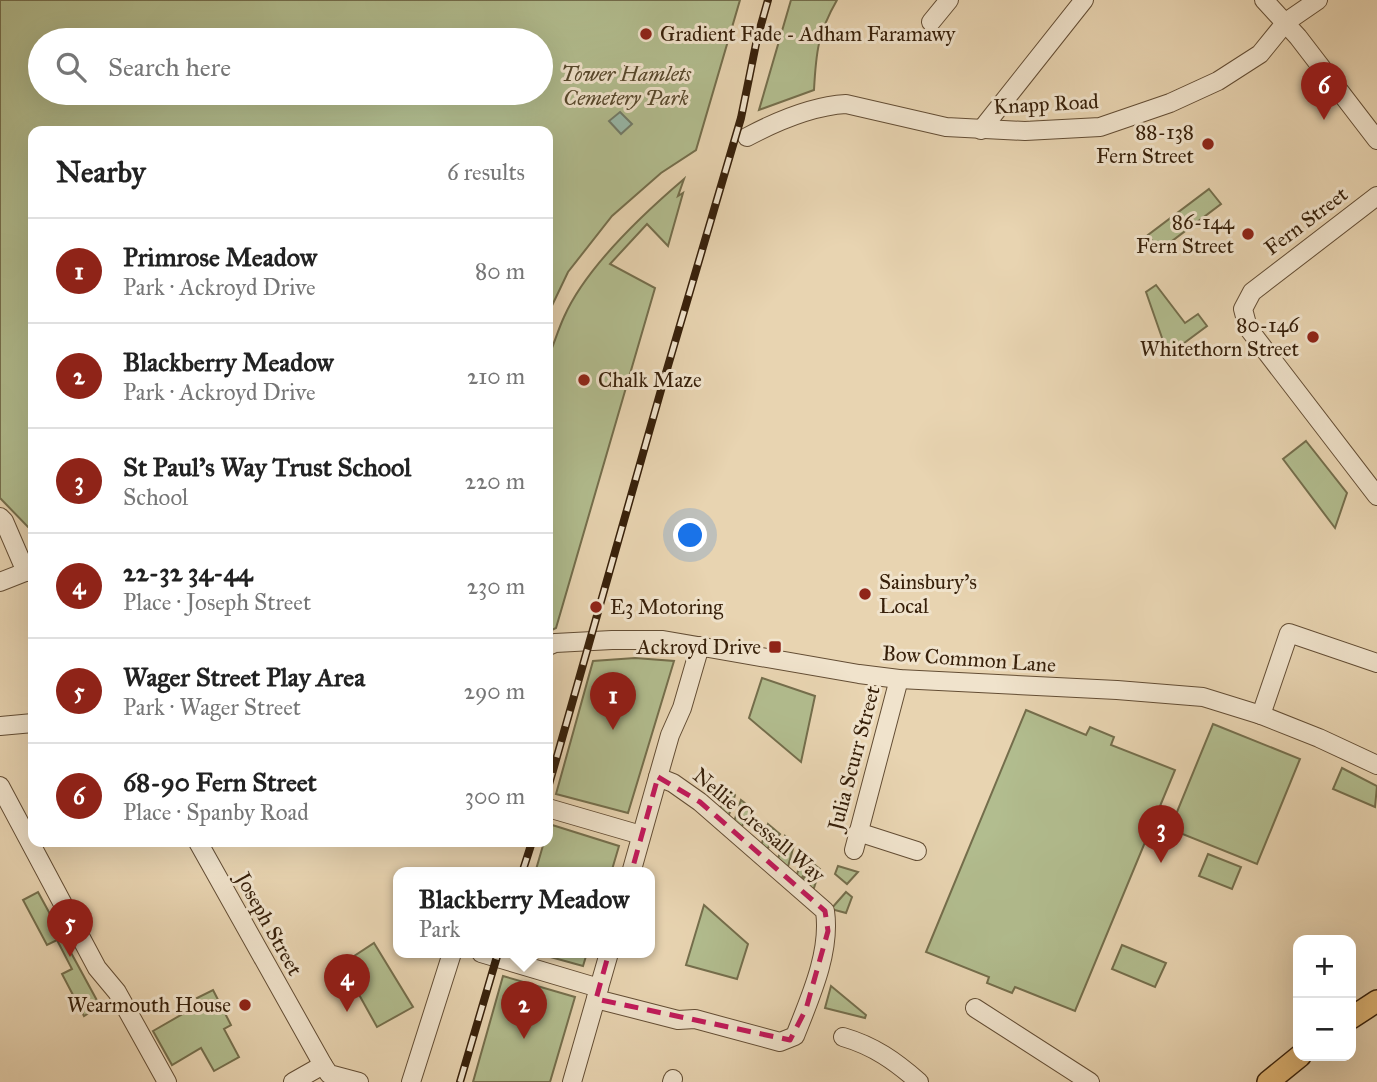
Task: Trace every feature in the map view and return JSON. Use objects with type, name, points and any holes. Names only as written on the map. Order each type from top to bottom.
[{"type":"main road","points":[[1356,1015],[1377,1002]]},
{"type":"main road","points":[[1268,1082],[1294,1061]]},
{"type":"street","points":[[931,22],[949,0]]},
{"type":"street","points":[[981,130],[1084,0]]},
{"type":"street","points":[[1264,0],[1286,22],[1377,140]]},
{"type":"street","name":"Knapp Road","points":[[747,137],[792,116],[846,103],[930,125],[981,130],[1100,127],[1161,107],[1240,68],[1260,54],[1286,22],[1318,0]]},
{"type":"street","name":"Fern Street","points":[[1377,196],[1251,292],[1243,309],[1248,328],[1377,496]]},
{"type":"street","points":[[0,517],[28,566]]},
{"type":"street","points":[[0,583],[28,571]]},
{"type":"street","points":[[1261,715],[1289,633],[1377,663]]},
{"type":"street","name":"Bow Common Lane","points":[[553,644],[663,640],[900,679],[1176,694],[1220,701],[1261,715],[1377,765]]},
{"type":"street","points":[[633,867],[657,777],[682,708],[700,646]]},
{"type":"street","name":"Julia Scurr Street","points":[[853,850],[900,679]]},
{"type":"street","points":[[0,726],[28,723]]},
{"type":"street","name":"Nellie Cressall Way","points":[[598,993],[678,1020],[695,1019],[780,1042],[795,1036],[806,1009],[828,931],[825,911],[700,802],[674,783],[657,777]]},
{"type":"street","points":[[0,786],[28,839]]},
{"type":"street","points":[[553,809],[641,835]]},
{"type":"street","points":[[858,832],[917,850]]},
{"type":"street","points":[[33,847],[97,968],[117,992],[167,1082]]},
{"type":"street","name":"Joseph Street","points":[[201,847],[323,1065]]},
{"type":"street","points":[[411,1082],[450,958]]},
{"type":"street","points":[[496,958],[598,993]]},
{"type":"street","points":[[572,1082],[608,958]]},
{"type":"street","points":[[975,1008],[1090,1082]]},
{"type":"street","points":[[843,1037],[882,1052],[919,1082]]},
{"type":"street","points":[[293,1082],[323,1065],[329,1074],[359,1082]]},
{"type":"highlighted area","points":[[658,777],[700,802],[825,911],[828,931],[806,1009],[790,1040],[596,999]]},
{"type":"green space","name":"Tower Hamlets Cemetery Park","points":[[0,0],[740,0],[696,150],[661,173],[612,216],[568,272],[553,304],[553,126],[28,126],[28,527],[0,498]]},
{"type":"green space","points":[[791,0],[837,0],[819,43],[814,90],[759,110]]},
{"type":"green space","points":[[684,179],[678,196],[683,193],[668,246],[647,224],[610,264],[655,288],[556,628],[553,630],[553,345],[564,317],[586,279],[617,242]]},
{"type":"green space","points":[[1209,189],[1221,204],[1160,250],[1148,235]]},
{"type":"green space","points":[[1156,285],[1185,323],[1198,314],[1207,326],[1168,355],[1146,292]]},
{"type":"green space","points":[[1306,441],[1347,493],[1335,528],[1283,459]]},
{"type":"green space","points":[[635,658],[674,661],[628,813],[556,794],[593,661]]},
{"type":"green space","points":[[762,678],[815,696],[801,762],[749,718]]},
{"type":"green space","points":[[1026,710],[1086,735],[1090,727],[1114,737],[1111,745],[1175,770],[1075,1011],[1015,987],[1012,993],[987,983],[989,977],[926,952]]},
{"type":"green space","points":[[1213,724],[1300,759],[1257,864],[1170,829]]},
{"type":"green space","points":[[1342,768],[1377,786],[1375,807],[1333,789]]},
{"type":"green space","points":[[727,787],[735,795],[728,818],[720,810]]},
{"type":"green space","points":[[741,800],[755,811],[740,828],[734,822]]},
{"type":"green space","points":[[768,824],[780,834],[766,850],[761,846]]},
{"type":"green space","points":[[553,825],[619,846],[613,867],[537,867],[543,847],[553,847]]},
{"type":"green space","points":[[785,836],[794,845],[787,870],[777,862]]},
{"type":"green space","points":[[803,853],[815,862],[799,881],[796,878]]},
{"type":"green space","points":[[1208,854],[1241,867],[1232,889],[1199,876]]},
{"type":"green space","points":[[815,865],[820,869],[813,891],[801,881]]},
{"type":"green space","points":[[838,866],[858,872],[847,884],[835,874]]},
{"type":"green space","points":[[38,892],[100,1006],[84,1016],[62,974],[72,969],[57,940],[47,945],[23,900]]},
{"type":"green space","points":[[846,892],[852,897],[846,913],[831,909]]},
{"type":"green space","points":[[704,905],[748,944],[737,979],[686,965]]},
{"type":"green space","points":[[374,943],[413,1007],[377,1027],[342,964]]},
{"type":"green space","points":[[1122,945],[1166,963],[1155,987],[1112,969]]},
{"type":"green space","points":[[554,958],[585,958],[583,966]]},
{"type":"green space","points":[[503,976],[575,997],[550,1082],[473,1082]]},
{"type":"green space","points":[[831,986],[866,1015],[865,1018],[825,1008]]},
{"type":"green space","points":[[213,990],[231,1025],[224,1029],[239,1057],[214,1071],[201,1048],[172,1065],[153,1031],[200,1004],[197,998]]},
{"type":"shaded area","points":[[620,112],[632,124],[621,134],[609,121]]},
{"type":"railway","points":[[553,770],[741,118],[768,0]]},
{"type":"railway","points":[[524,867],[530,847]]},
{"type":"railway","points":[[460,1082],[497,958]]},
{"type":"place","name":"Gradient Fade - Adham Faramawy","points":[[646,34]]},
{"type":"place","name":"68-90 Fern Street","points":[[1324,120]]},
{"type":"place","name":"88-138 Fern Street","points":[[1208,144]]},
{"type":"place","name":"86-144 Fern Street","points":[[1248,234]]},
{"type":"place","name":"80-146 Whitethorn Street","points":[[1313,337]]},
{"type":"place","name":"Chalk Maze","points":[[584,380]]},
{"type":"place","name":"Sainsbury's Local","points":[[865,594]]},
{"type":"place","name":"E3 Motoring","points":[[596,607]]},
{"type":"place","name":"Ackroyd Drive","points":[[775,647]]},
{"type":"place","name":"Primrose Meadow","points":[[613,730]]},
{"type":"place","name":"St Paul's Way Trust School","points":[[1161,863]]},
{"type":"place","name":"Wager Street Play Area","points":[[70,957]]},
{"type":"place","name":"Wearmouth House","points":[[245,1005]]},
{"type":"place","name":"22-32 34-44","points":[[347,1012]]},
{"type":"place","name":"Blackberry Meadow","points":[[524,1039]]}]
